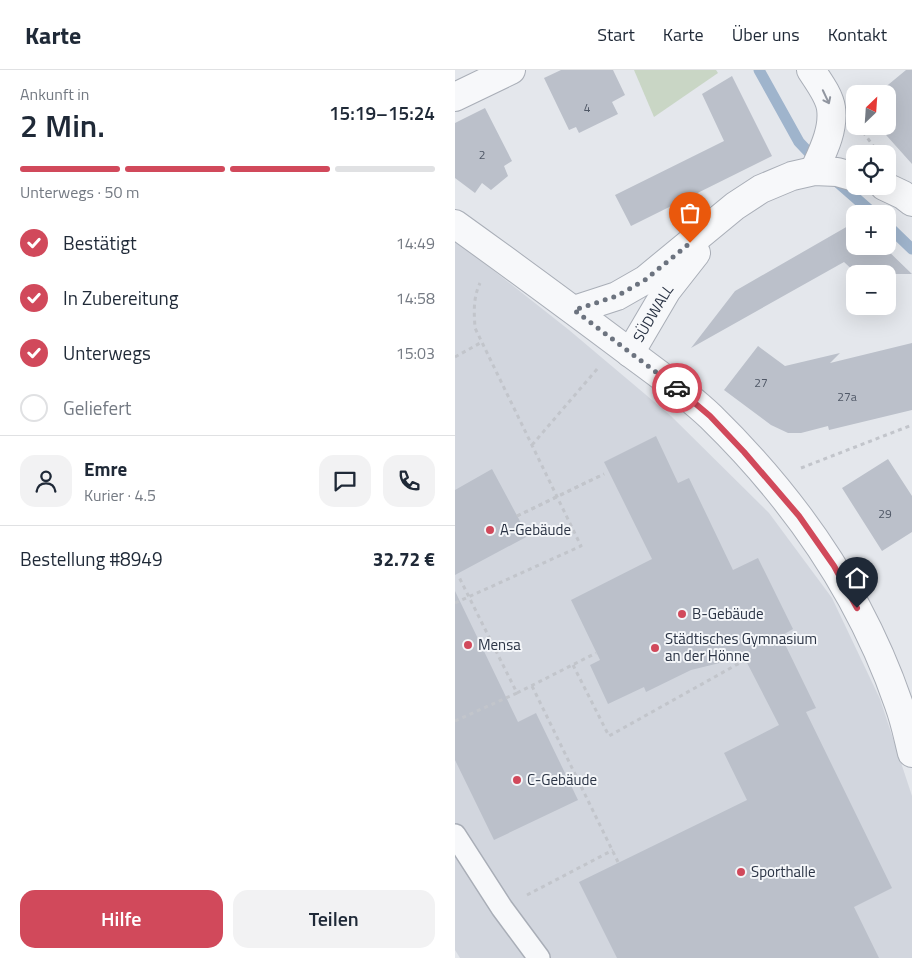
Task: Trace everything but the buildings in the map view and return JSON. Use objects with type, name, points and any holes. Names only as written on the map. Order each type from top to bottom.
[{"type":"street","points":[[455,97],[511,70]]},
{"type":"street","points":[[803,173],[826,145],[831,126],[831,107],[811,70]]},
{"type":"street","name":"SÜDWALL","points":[[574,310],[617,296],[645,280],[735,206],[761,189],[803,173],[837,172],[846,174]]},
{"type":"street","points":[[896,192],[912,202]]},
{"type":"street","name":"SÜDWALL","points":[[630,353],[667,290],[735,206]]},
{"type":"street","points":[[455,224],[574,310],[710,416],[770,480],[799,516],[834,566],[864,622],[899,706],[912,753]]},
{"type":"lane","points":[[455,835],[503,908],[539,958]]},
{"type":"path","points":[[455,603],[581,546],[475,328],[473,306],[477,290],[484,276]]},
{"type":"path","points":[[455,357],[482,342]]},
{"type":"path","points":[[532,445],[599,368]]},
{"type":"path","points":[[770,480],[912,425]]},
{"type":"path","points":[[604,474],[517,516],[557,496],[604,474]]},
{"type":"path","points":[[459,578],[517,693]]},
{"type":"path","points":[[455,721],[517,693],[596,653]]},
{"type":"path","points":[[573,665],[609,736],[745,660]]},
{"type":"path","points":[[531,686],[619,862]]},
{"type":"path","points":[[503,908],[613,850]]},
{"type":"shaded area","name":"Städtisches Gymnasium an der Hönne","points":[[455,240],[569,330],[671,416],[769,513],[832,598],[880,699],[912,796],[912,958],[460,958],[455,950]]},
{"type":"green space","points":[[634,70],[716,70],[718,73],[654,117]]},
{"type":"waterway","points":[[759,70],[799,142],[818,162]]},
{"type":"waterway","points":[[834,179],[864,205]]},
{"type":"waterway","points":[[896,234],[912,249]]},
{"type":"way so far","points":[[677,388],[574,310],[617,296],[645,280],[690,243]]},
{"type":"place","name":"A-Gebäude","points":[[490,530]]},
{"type":"place","name":"B-Gebäude","points":[[682,614]]},
{"type":"place","name":"Mensa","points":[[468,645]]},
{"type":"place","name":"Städtisches Gymnasium an der Hönne","points":[[655,648]]},
{"type":"place","name":"C-Gebäude","points":[[517,780]]},
{"type":"place","name":"Sporthalle","points":[[741,872]]},
{"type":"route","points":[[677,388],[710,416],[770,480],[799,516],[834,566],[857,608]]}]
